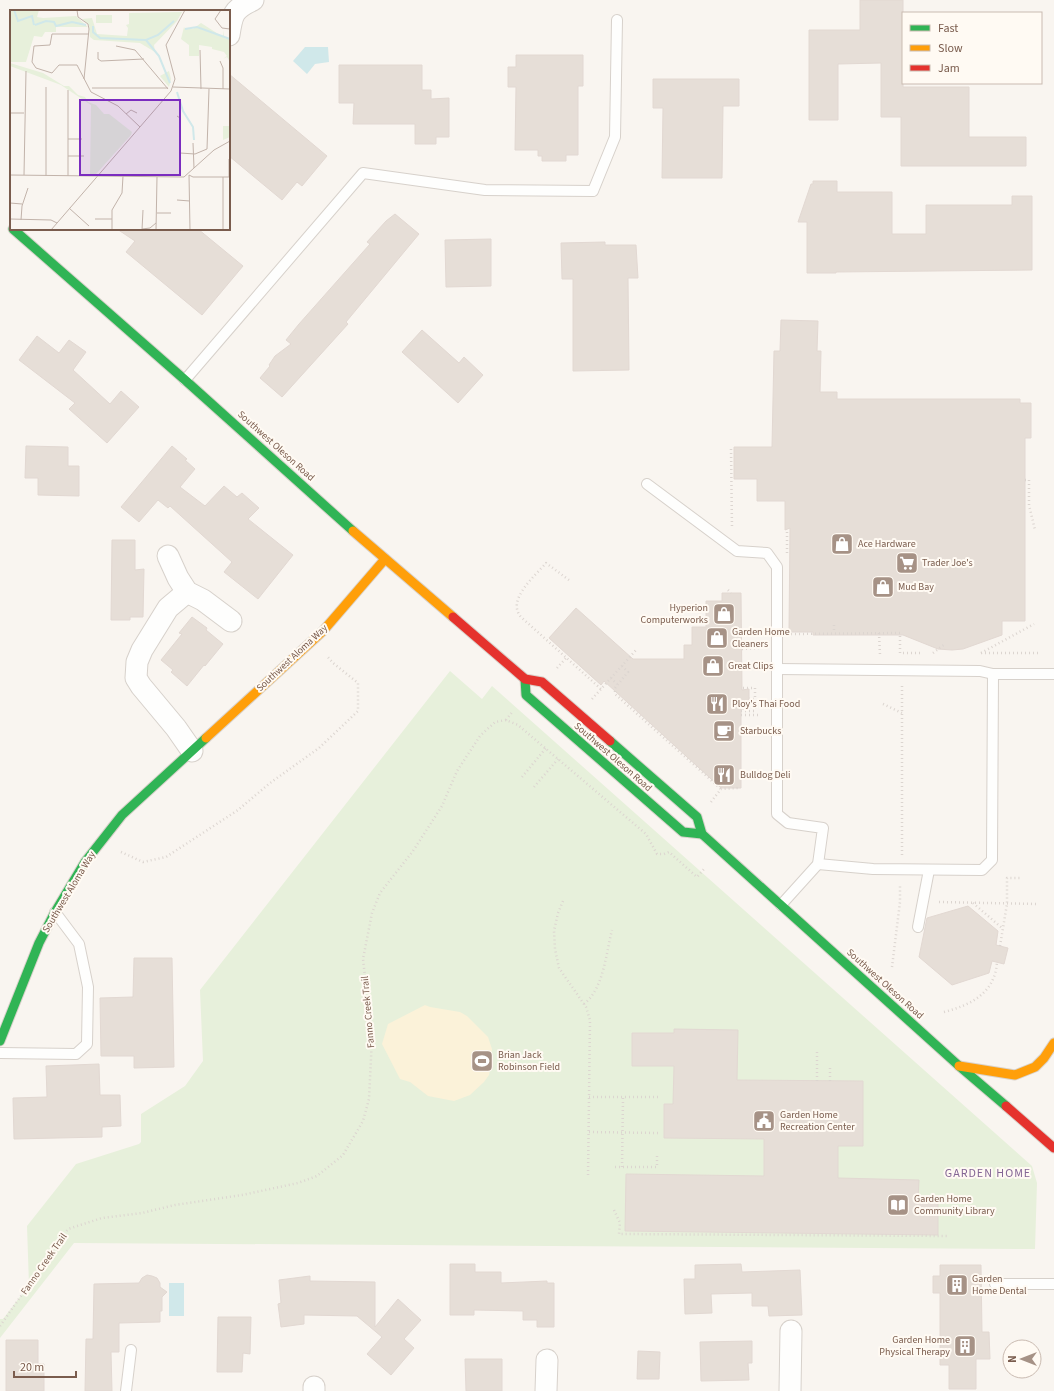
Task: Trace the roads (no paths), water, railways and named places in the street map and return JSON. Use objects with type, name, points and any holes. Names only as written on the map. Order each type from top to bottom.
[{"type":"main road","name":"Southwest Oleson Road","points":[[15,230],[385,559],[525,679],[542,682],[697,817],[702,834],[958,1065],[1054,1148]]},
{"type":"main road","name":"Southwest Aloma Way","points":[[0,1041],[39,943],[55,912],[85,862],[122,815],[323,631],[385,559]]},
{"type":"main road","name":"Southwest Oleson Road","points":[[525,679],[526,695],[683,832],[702,834]]},
{"type":"main road","points":[[958,1065],[1015,1074],[1035,1067],[1044,1058],[1054,1043]]},
{"type":"street","points":[[230,27],[231,19],[240,6],[252,0]]},
{"type":"street","points":[[168,556],[178,578],[187,592],[203,600],[231,620]]},
{"type":"street","points":[[187,592],[168,608],[142,650],[137,662],[136,678],[176,728],[192,751]]},
{"type":"street","points":[[790,1391],[791,1331]]},
{"type":"street","points":[[546,1360],[546,1391]]},
{"type":"lane","points":[[185,380],[363,173],[485,190],[593,191],[615,137],[617,20]]},
{"type":"lane","points":[[647,484],[737,551],[767,553],[777,567],[777,814],[788,824],[823,828],[818,864],[781,905]]},
{"type":"lane","points":[[777,669],[980,671],[993,674],[1054,674]]},
{"type":"lane","points":[[818,864],[873,869],[982,870],[992,860],[993,674]]},
{"type":"lane","points":[[918,927],[929,870]]},
{"type":"lane","points":[[0,1053],[76,1054],[86,1044],[88,987],[79,944],[55,912]]},
{"type":"lane","points":[[995,1284],[1054,1284]]},
{"type":"lane","points":[[126,1391],[131,1350]]},
{"type":"water","points":[[305,47],[328,47],[329,62],[315,64],[307,74],[293,61]]},
{"type":"water","points":[[169,1283],[184,1283],[184,1316],[169,1316]]},
{"type":"place","name":"Ace Hardware","points":[[842,544]]},
{"type":"place","name":"Trader Joe's","points":[[907,563]]},
{"type":"place","name":"Mud Bay","points":[[883,587]]},
{"type":"place","name":"Hyperion Computerworks","points":[[724,614]]},
{"type":"place","name":"Garden Home Cleaners","points":[[717,638]]},
{"type":"place","name":"Great Clips","points":[[713,666]]},
{"type":"place","name":"Ploy's Thai Food","points":[[717,704]]},
{"type":"place","name":"Starbucks","points":[[724,731]]},
{"type":"place","name":"Bulldog Deli","points":[[724,775]]},
{"type":"place","name":"Brian Jack Robinson Field","points":[[482,1061]]},
{"type":"place","name":"Garden Home Recreation Center","points":[[764,1121]]},
{"type":"place","name":"Garden Home Community Library","points":[[898,1205]]},
{"type":"place","name":"Garden Home Dental","points":[[957,1285]]},
{"type":"place","name":"Garden Home Physical Therapy","points":[[965,1346]]},
{"type":"district","name":"GARDEN HOME","points":[[988,1173]]}]
